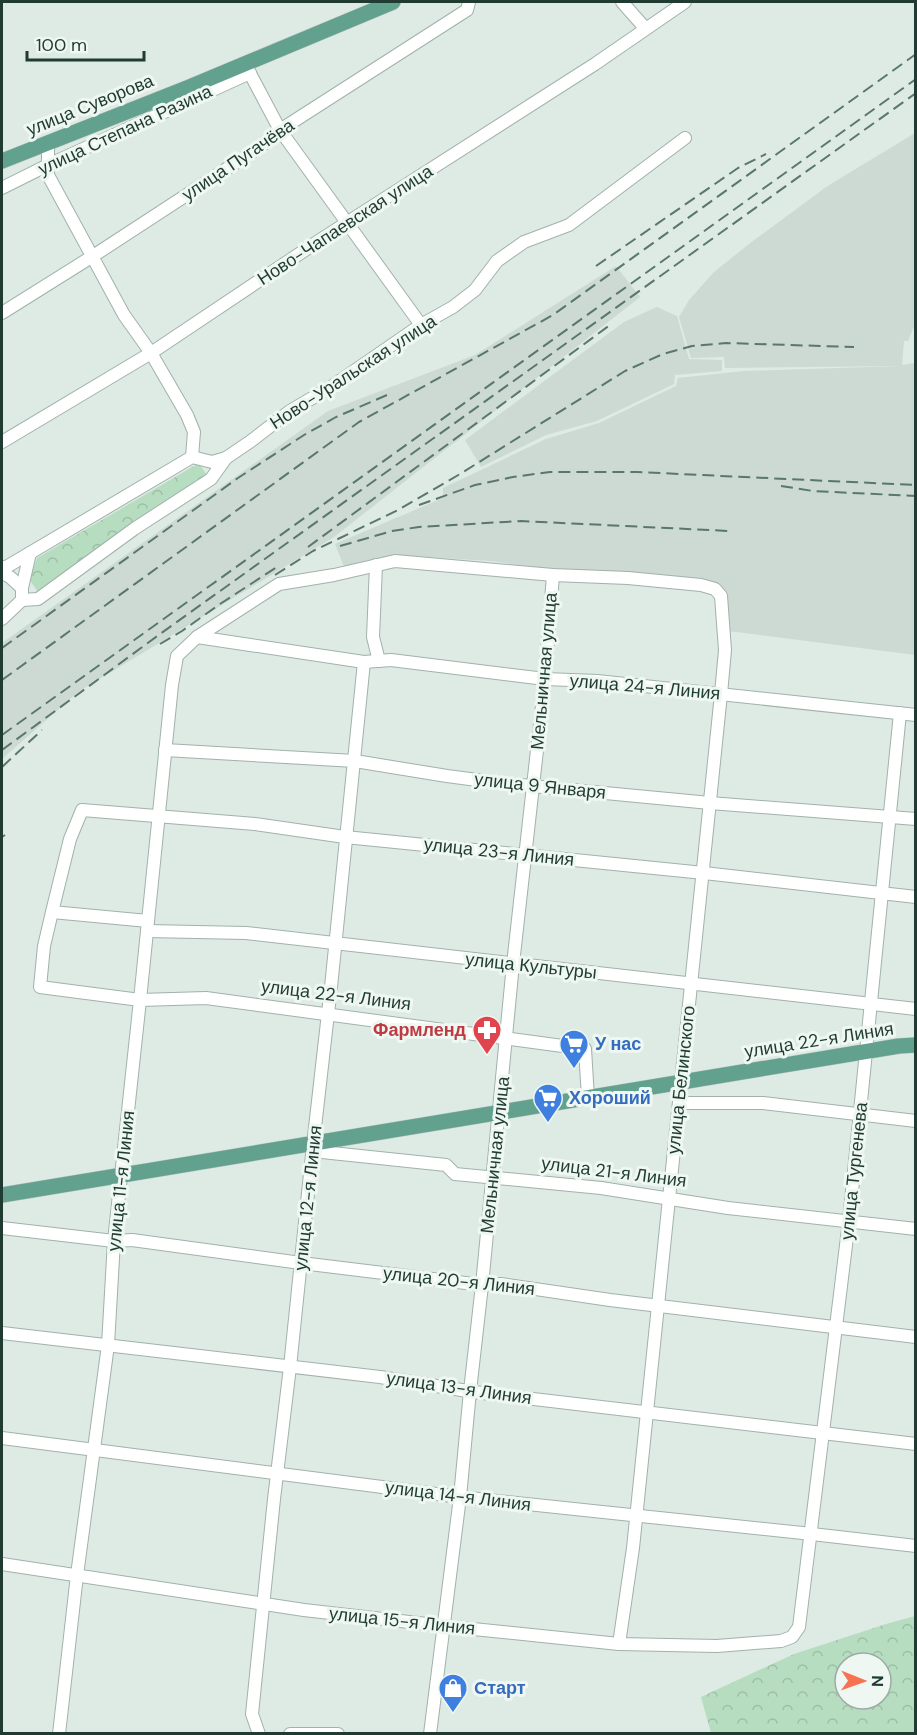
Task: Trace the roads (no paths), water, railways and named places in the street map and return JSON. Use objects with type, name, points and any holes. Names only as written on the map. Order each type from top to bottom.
[{"type":"main road","name":"улица Суворова","points":[[2,161],[247,69],[393,2]]},
{"type":"main road","name":"улица 22-я Линия","points":[[499,1113],[915,1045]]},
{"type":"main road","name":"улица 21-я Линия","points":[[2,1195],[499,1113]]},
{"type":"street","name":"улица Пугачёва","points":[[2,313],[93,256],[260,147],[280,130],[467,10],[469,2]]},
{"type":"street","points":[[622,2],[645,28]]},
{"type":"street","name":"Ново-Чапаевская улица","points":[[2,442],[151,353],[348,222],[595,64],[685,2]]},
{"type":"street","points":[[247,69],[280,130],[421,325]]},
{"type":"street","name":"улица Степана Разина","points":[[2,188],[247,69]]},
{"type":"street","name":"Ново-Уральская улица","points":[[22,594],[38,599],[134,529],[211,479],[226,458],[290,411],[331,387],[421,325],[453,307],[475,290],[497,261],[524,242],[569,225],[685,138]]},
{"type":"street","points":[[48,143],[48,175],[124,315],[151,353],[187,415],[194,432],[192,457]]},
{"type":"street","points":[[2,568],[192,457],[212,462],[226,458]]},
{"type":"street","points":[[2,619],[22,594],[30,552]]},
{"type":"street","name":"улица 11-я Линия","points":[[60,1734],[77,1575],[108,1345],[114,1241],[157,816],[177,656],[196,637],[279,584],[396,561],[553,575]]},
{"type":"street","points":[[376,565],[373,637],[380,661]]},
{"type":"street","points":[[2,573],[10,577],[22,594]]},
{"type":"street","name":"Мельничная улица","points":[[430,1734],[460,1497],[513,964],[545,679],[553,575]]},
{"type":"street","name":"улица Белинского","points":[[553,575],[628,578],[701,585],[715,589],[721,596],[725,640],[704,873],[636,1516],[619,1644]]},
{"type":"street","name":"улица 24-я Линия","points":[[196,637],[364,662],[391,660],[545,679],[597,681],[915,715]]},
{"type":"street","name":"улица 12-я Линия","points":[[259,1734],[252,1714],[364,662]]},
{"type":"street","name":"улица Тургенева","points":[[799,1627],[849,1221],[880,893],[900,713]]},
{"type":"street","name":"улица 9 Января","points":[[165,750],[355,761],[447,776],[532,785],[710,803],[915,819]]},
{"type":"street","name":"улица 23-я Линия","points":[[51,912],[70,839],[82,810],[255,824],[345,837],[525,854],[915,897]]},
{"type":"street","name":"улица Культуры","points":[[51,912],[147,926],[246,933],[915,1009]]},
{"type":"street","name":"улица 22-я Линия","points":[[51,912],[44,946],[40,987],[140,1000],[206,999],[328,1013],[585,1049],[588,1098]]},
{"type":"street","points":[[679,1103],[763,1103],[915,1121]]},
{"type":"street","name":"улица 21-я Линия","points":[[313,1145],[322,1152],[446,1165],[455,1174],[601,1188],[728,1208],[915,1229]]},
{"type":"street","name":"улица 20-я Линия","points":[[2,1228],[114,1241],[132,1240],[482,1285],[501,1284],[836,1329],[915,1337]]},
{"type":"street","name":"улица 13-я Линия","points":[[2,1333],[380,1377],[470,1391],[915,1444]]},
{"type":"street","name":"улица 14-я Линия","points":[[2,1438],[460,1497],[915,1546]]},
{"type":"street","name":"улица 15-я Линия","points":[[2,1564],[304,1610],[619,1644],[717,1646],[781,1641],[792,1637],[799,1627]]},
{"type":"street","points":[[290,1734],[338,1734]]},
{"type":"railway","points":[[2,680],[359,422],[553,315],[916,54]]},
{"type":"railway","points":[[2,735],[916,79]]},
{"type":"railway","points":[[2,750],[160,634],[916,93]]},
{"type":"railway","points":[[596,266],[738,168],[766,154]]},
{"type":"railway","points":[[308,547],[610,325]]},
{"type":"railway","points":[[275,575],[313,551],[398,510],[625,371],[663,354],[692,346],[726,343],[854,347]]},
{"type":"railway","points":[[2,648],[238,478],[336,417],[387,395]]},
{"type":"railway","points":[[419,505],[475,485],[550,472],[637,472],[916,485]]},
{"type":"railway","points":[[781,486],[813,491],[916,496]]},
{"type":"railway","points":[[340,546],[392,531],[419,527],[521,521],[729,531]]},
{"type":"railway","points":[[160,644],[280,565]]},
{"type":"railway","points":[[2,767],[42,730]]},
{"type":"place","name":"Фармленд","points":[[487,1056]]},
{"type":"place","name":"У нас","points":[[574,1070]]},
{"type":"place","name":"Хороший","points":[[548,1124]]},
{"type":"place","name":"Cтарт","points":[[453,1714]]}]
